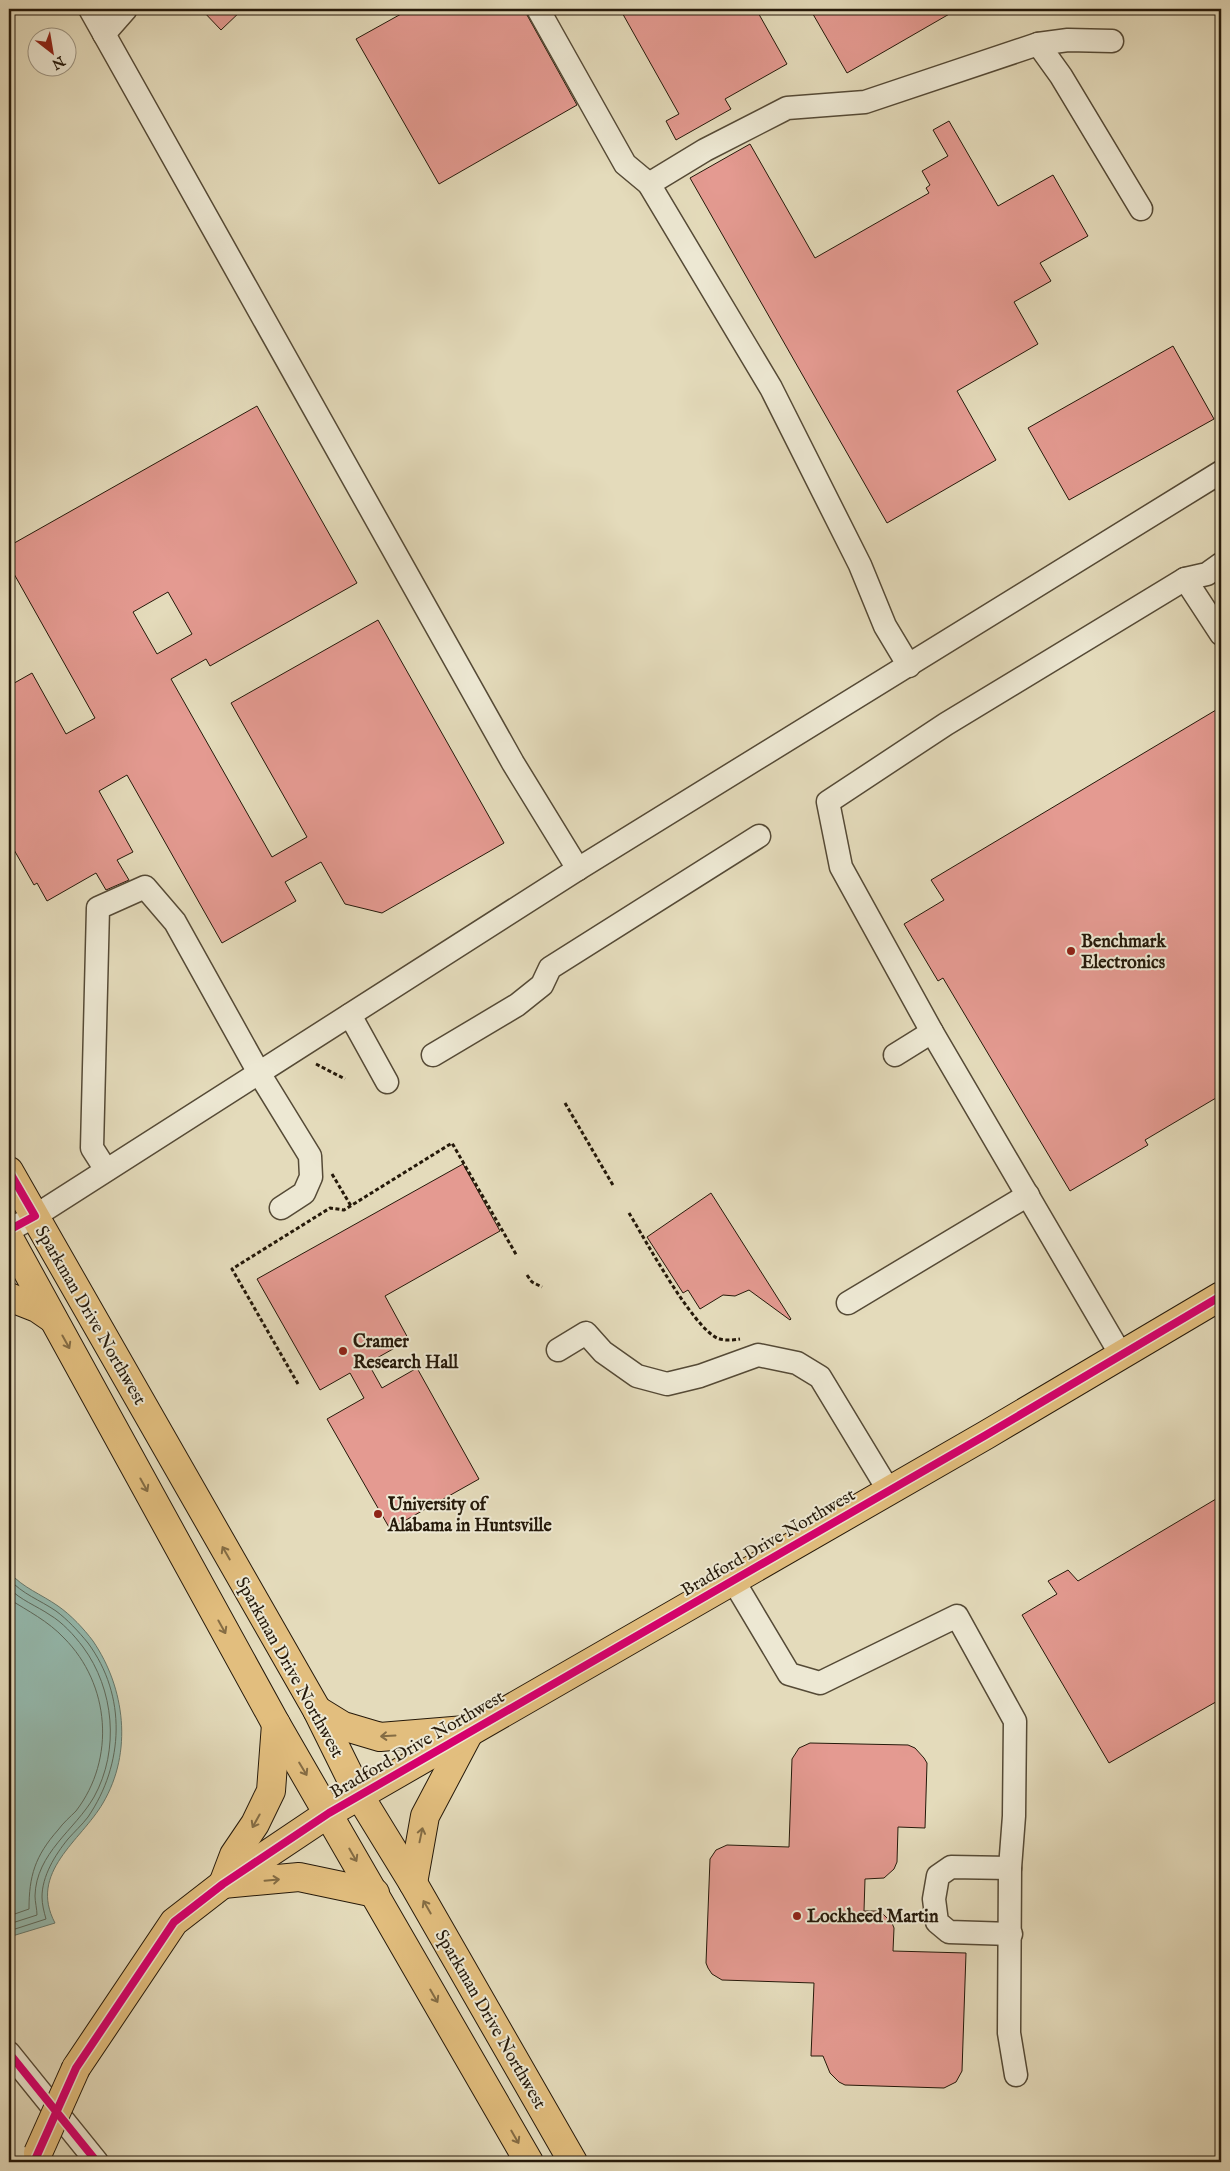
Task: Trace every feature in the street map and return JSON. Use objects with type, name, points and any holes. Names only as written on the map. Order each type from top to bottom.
[{"type":"main road","name":"Sparkman Drive Northwest","points":[[9,1171],[317,1710],[359,1795],[413,1883],[573,2162]]},
{"type":"main road","name":"Sparkman Drive Northwest","points":[[9,1238],[276,1724],[529,2162]]},
{"type":"main road","name":"Bradford Drive Northwest","points":[[36,2158],[76,2068],[174,1922],[223,1884],[359,1795],[889,1491],[1221,1296]]},
{"type":"main road","points":[[9,1297],[37,1308],[53,1319]]},
{"type":"main road","points":[[317,1710],[344,1726],[380,1737],[471,1730]]},
{"type":"main road","points":[[276,1724],[271,1791],[255,1824],[234,1855],[223,1884],[299,1877],[375,1893]]},
{"type":"main road","points":[[413,1883],[425,1816],[471,1730]]},
{"type":"street","points":[[90,9],[513,763],[578,869]]},
{"type":"street","points":[[104,34],[126,9]]},
{"type":"street","points":[[538,9],[625,164],[649,184],[771,388],[860,565],[885,626],[909,666]]},
{"type":"street","points":[[649,184],[705,150],[787,108],[865,102],[1038,44],[1068,40],[1112,41]]},
{"type":"street","points":[[1038,44],[1061,76],[1141,209]]},
{"type":"street","points":[[9,1230],[35,1216],[578,869],[1221,472]]},
{"type":"street","points":[[1121,1355],[932,1032],[841,867],[828,802],[946,724],[1185,579],[1207,574],[1221,564]]},
{"type":"street","points":[[1185,579],[1221,634]]},
{"type":"street","points":[[433,1055],[517,1005],[542,985],[550,968],[759,836]]},
{"type":"street","points":[[106,1170],[92,1148],[98,908],[145,888],[175,922],[259,1073],[310,1156],[311,1177],[304,1193],[281,1208]]},
{"type":"street","points":[[350,1015],[387,1082]]},
{"type":"street","points":[[895,1055],[932,1032]]},
{"type":"street","points":[[848,1303],[1028,1195]]},
{"type":"street","points":[[558,1350],[586,1333],[602,1352],[637,1376],[667,1384],[700,1376],[758,1355],[797,1363],[820,1377],[889,1491]]},
{"type":"street","points":[[733,1580],[789,1674],[820,1683],[957,1616],[1015,1722],[1014,1816],[1010,1868],[1009,2033],[1016,2075]]},
{"type":"street","points":[[1010,1868],[951,1867],[938,1876],[934,1899],[938,1922],[949,1932],[1011,1934]]},
{"type":"street","points":[[9,2053],[97,2162]]},
{"type":"path","points":[[316,1064],[345,1079]]},
{"type":"path","points":[[565,1103],[614,1186]]},
{"type":"path","points":[[298,1384],[232,1269],[330,1208],[344,1210],[452,1143],[517,1256]]},
{"type":"path","points":[[330,1172],[351,1206]]},
{"type":"path","points":[[629,1213],[700,1324],[720,1339],[748,1338]]},
{"type":"path","points":[[527,1275],[532,1282],[542,1287]]},
{"type":"water","points":[[9,1572],[26,1587],[63,1610],[77,1622],[93,1641],[104,1659],[118,1699],[121,1720],[121,1742],[119,1763],[103,1803],[61,1858],[53,1873],[48,1888],[48,1905],[55,1923],[9,1937]]},
{"type":"building","points":[[201,9],[243,9],[221,30]]},
{"type":"building","points":[[410,9],[525,9],[577,105],[439,184],[356,39]]},
{"type":"building","points":[[620,9],[756,9],[787,64],[725,99],[731,109],[676,140],[666,121],[679,114]]},
{"type":"building","points":[[810,9],[958,9],[847,73]]},
{"type":"building","points":[[949,121],[998,206],[1053,175],[1088,236],[1040,263],[1051,281],[1014,302],[1038,344],[957,391],[996,460],[887,523],[690,178],[750,144],[815,258],[929,193],[926,188],[930,185],[922,171],[948,156],[933,130]]},
{"type":"building","points":[[1173,346],[1214,419],[1069,500],[1028,428]]},
{"type":"building","points":[[257,406],[357,583],[210,666],[206,659],[171,679],[272,857],[307,837],[231,703],[378,620],[504,843],[382,913],[345,904],[321,862],[285,882],[296,901],[222,943],[127,775],[99,791],[133,852],[117,860],[129,880],[106,890],[96,873],[47,901],[37,883],[34,885],[9,841],[9,686],[32,673],[66,734],[95,718],[9,565],[9,546]],"holes":[[[168,592],[192,634],[157,654],[133,612]]]},
{"type":"building","name":"Benchmark Electronics","points":[[1221,707],[1221,1095],[1145,1140],[1148,1145],[1070,1191],[943,978],[938,981],[904,924],[944,900],[931,880]]},
{"type":"building","name":"Cramer Research Hall","points":[[463,1164],[500,1231],[385,1296],[409,1340],[368,1363],[382,1388],[417,1368],[479,1479],[390,1529],[327,1419],[364,1398],[350,1373],[320,1390],[257,1279]]},
{"type":"building","points":[[711,1193],[790,1320],[749,1290],[735,1296],[723,1295],[700,1309],[688,1290],[683,1293],[647,1237]]},
{"type":"building","points":[[1221,1496],[1221,1699],[1109,1763],[1022,1615],[1057,1594],[1048,1581],[1068,1570],[1078,1581]]},
{"type":"building","name":"Lockheed Martin","points":[[810,1743],[908,1745],[915,1748],[927,1763],[925,1828],[898,1827],[897,1862],[894,1869],[884,1878],[865,1879],[864,1911],[878,1911],[892,1923],[894,1928],[893,1951],[966,1953],[962,2071],[956,2082],[944,2088],[845,2085],[839,2082],[830,2073],[823,2056],[811,2056],[814,1983],[722,1980],[712,1974],[706,1963],[710,1859],[716,1850],[727,1845],[789,1847],[792,1759],[799,1748]]},
{"type":"cycle path","points":[[9,1171],[35,1216],[9,1230]]},
{"type":"cycle path","points":[[34,2162],[76,2068],[174,1922],[223,1884],[329,1813],[986,1435],[1221,1296]]},
{"type":"cycle path","points":[[9,2053],[97,2162]]},
{"type":"place","name":"Benchmark Electronics","points":[[1071,951]]},
{"type":"place","name":"Cramer Research Hall","points":[[343,1351]]},
{"type":"place","name":"University of Alabama in Huntsville","points":[[378,1514]]},
{"type":"place","name":"Lockheed Martin","points":[[797,1916]]}]
